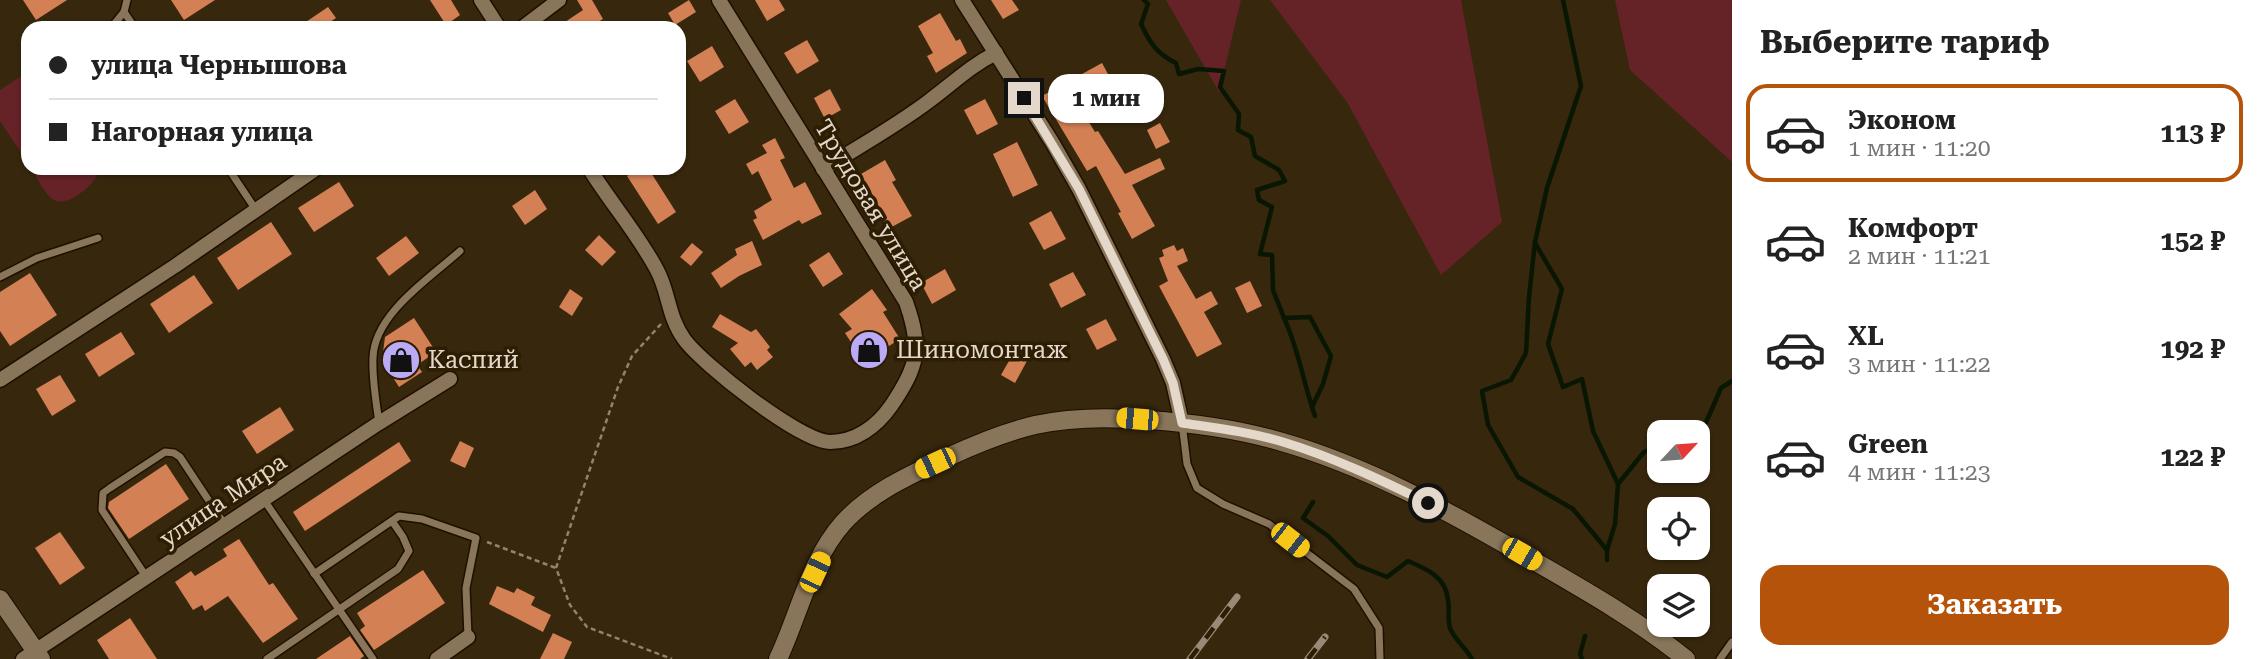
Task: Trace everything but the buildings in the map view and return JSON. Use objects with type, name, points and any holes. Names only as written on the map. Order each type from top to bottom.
[{"type":"main road","points":[[778,659],[829,542],[844,522],[890,486],[989,439],[1036,425],[1066,420],[1122,418],[1230,430],[1283,442],[1385,482],[1484,532],[1619,610],[1686,659]]},
{"type":"main road","points":[[0,599],[33,656]]},
{"type":"street","points":[[481,0],[494,21]]},
{"type":"street","points":[[531,21],[559,0]]},
{"type":"street","name":"Трудовая улица","points":[[594,175],[657,270],[670,315],[685,341],[756,401],[802,432],[827,442],[841,441],[867,431],[888,411],[912,370],[917,345],[913,322],[896,284],[719,0]]},
{"type":"street","points":[[962,0],[1079,189],[1173,383],[1182,423]]},
{"type":"street","points":[[823,169],[929,102],[978,62],[996,53]]},
{"type":"street","points":[[0,380],[164,273],[307,175]]},
{"type":"street","name":"улица Мира","points":[[33,656],[379,423],[450,379]]},
{"type":"street","points":[[437,659],[468,637]]},
{"type":"lane","points":[[117,21],[124,12],[127,0]]},
{"type":"lane","points":[[124,12],[130,21]]},
{"type":"lane","points":[[233,175],[256,210]]},
{"type":"lane","points":[[0,277],[37,258],[98,238]]},
{"type":"lane","points":[[379,423],[373,355],[381,330],[396,307],[460,251]]},
{"type":"lane","points":[[1182,423],[1187,464],[1197,488],[1223,504],[1269,524],[1353,589],[1379,628],[1380,659]]},
{"type":"lane","points":[[147,578],[102,510],[103,493],[110,488],[165,453],[174,453],[180,457],[226,525]]},
{"type":"lane","points":[[264,500],[373,659]]},
{"type":"lane","points":[[314,574],[399,516],[422,519],[476,538],[466,589],[468,637]]},
{"type":"lane","points":[[267,659],[398,569],[409,551],[392,521]]},
{"type":"lane","points":[[1720,659],[1732,642]]},
{"type":"path","points":[[670,315],[652,331],[632,356],[618,387],[556,568],[570,605],[587,627],[672,659]]},
{"type":"path","points":[[476,538],[556,568]]},
{"type":"shaded area","points":[[1166,0],[1241,0],[1219,92]]},
{"type":"shaded area","points":[[1270,0],[1461,0],[1502,222],[1441,275],[1347,102]]},
{"type":"shaded area","points":[[1615,0],[1732,0],[1732,162],[1630,70]]},
{"type":"shaded area","points":[[21,76],[21,152],[0,121],[0,90]]},
{"type":"shaded area","points":[[35,175],[97,175],[82,192],[67,200],[54,200]]},
{"type":"waterway","points":[[1144,0],[1148,4],[1141,24],[1155,47],[1176,63],[1179,74],[1198,69],[1224,71],[1220,87],[1239,114],[1238,130],[1251,137],[1255,156],[1279,170],[1285,181],[1257,190],[1259,200],[1272,207],[1260,254],[1272,255],[1273,290],[1284,318],[1310,317],[1331,356],[1323,384],[1312,407]]},
{"type":"waterway","points":[[1563,0],[1581,86],[1547,188],[1535,242],[1526,353],[1511,380],[1482,391],[1488,425],[1518,477],[1573,509],[1607,550],[1607,560]]},
{"type":"waterway","points":[[1535,243],[1562,289],[1548,344],[1563,387],[1582,379],[1593,431],[1618,484]]},
{"type":"waterway","points":[[1284,318],[1315,416]]},
{"type":"waterway","points":[[1707,420],[1721,388],[1732,381]]},
{"type":"waterway","points":[[1607,550],[1615,524],[1618,484],[1647,451]]},
{"type":"waterway","points":[[1313,502],[1303,518],[1328,536],[1357,565],[1387,577],[1408,561],[1439,580],[1444,585],[1449,603],[1450,628],[1472,659]]},
{"type":"waterway","points":[[1582,659],[1580,654],[1585,636]]},
{"type":"railway","points":[[1190,659],[1237,597]]},
{"type":"railway","points":[[1308,659],[1325,637]]},
{"type":"place","name":"Шиномонтаж","points":[[869,350]]},
{"type":"place","name":"Каспий","points":[[401,360]]},
{"type":"route","points":[[1024,98],[1079,189],[1163,359],[1173,383],[1182,423],[1283,442],[1385,482],[1428,503]]}]
